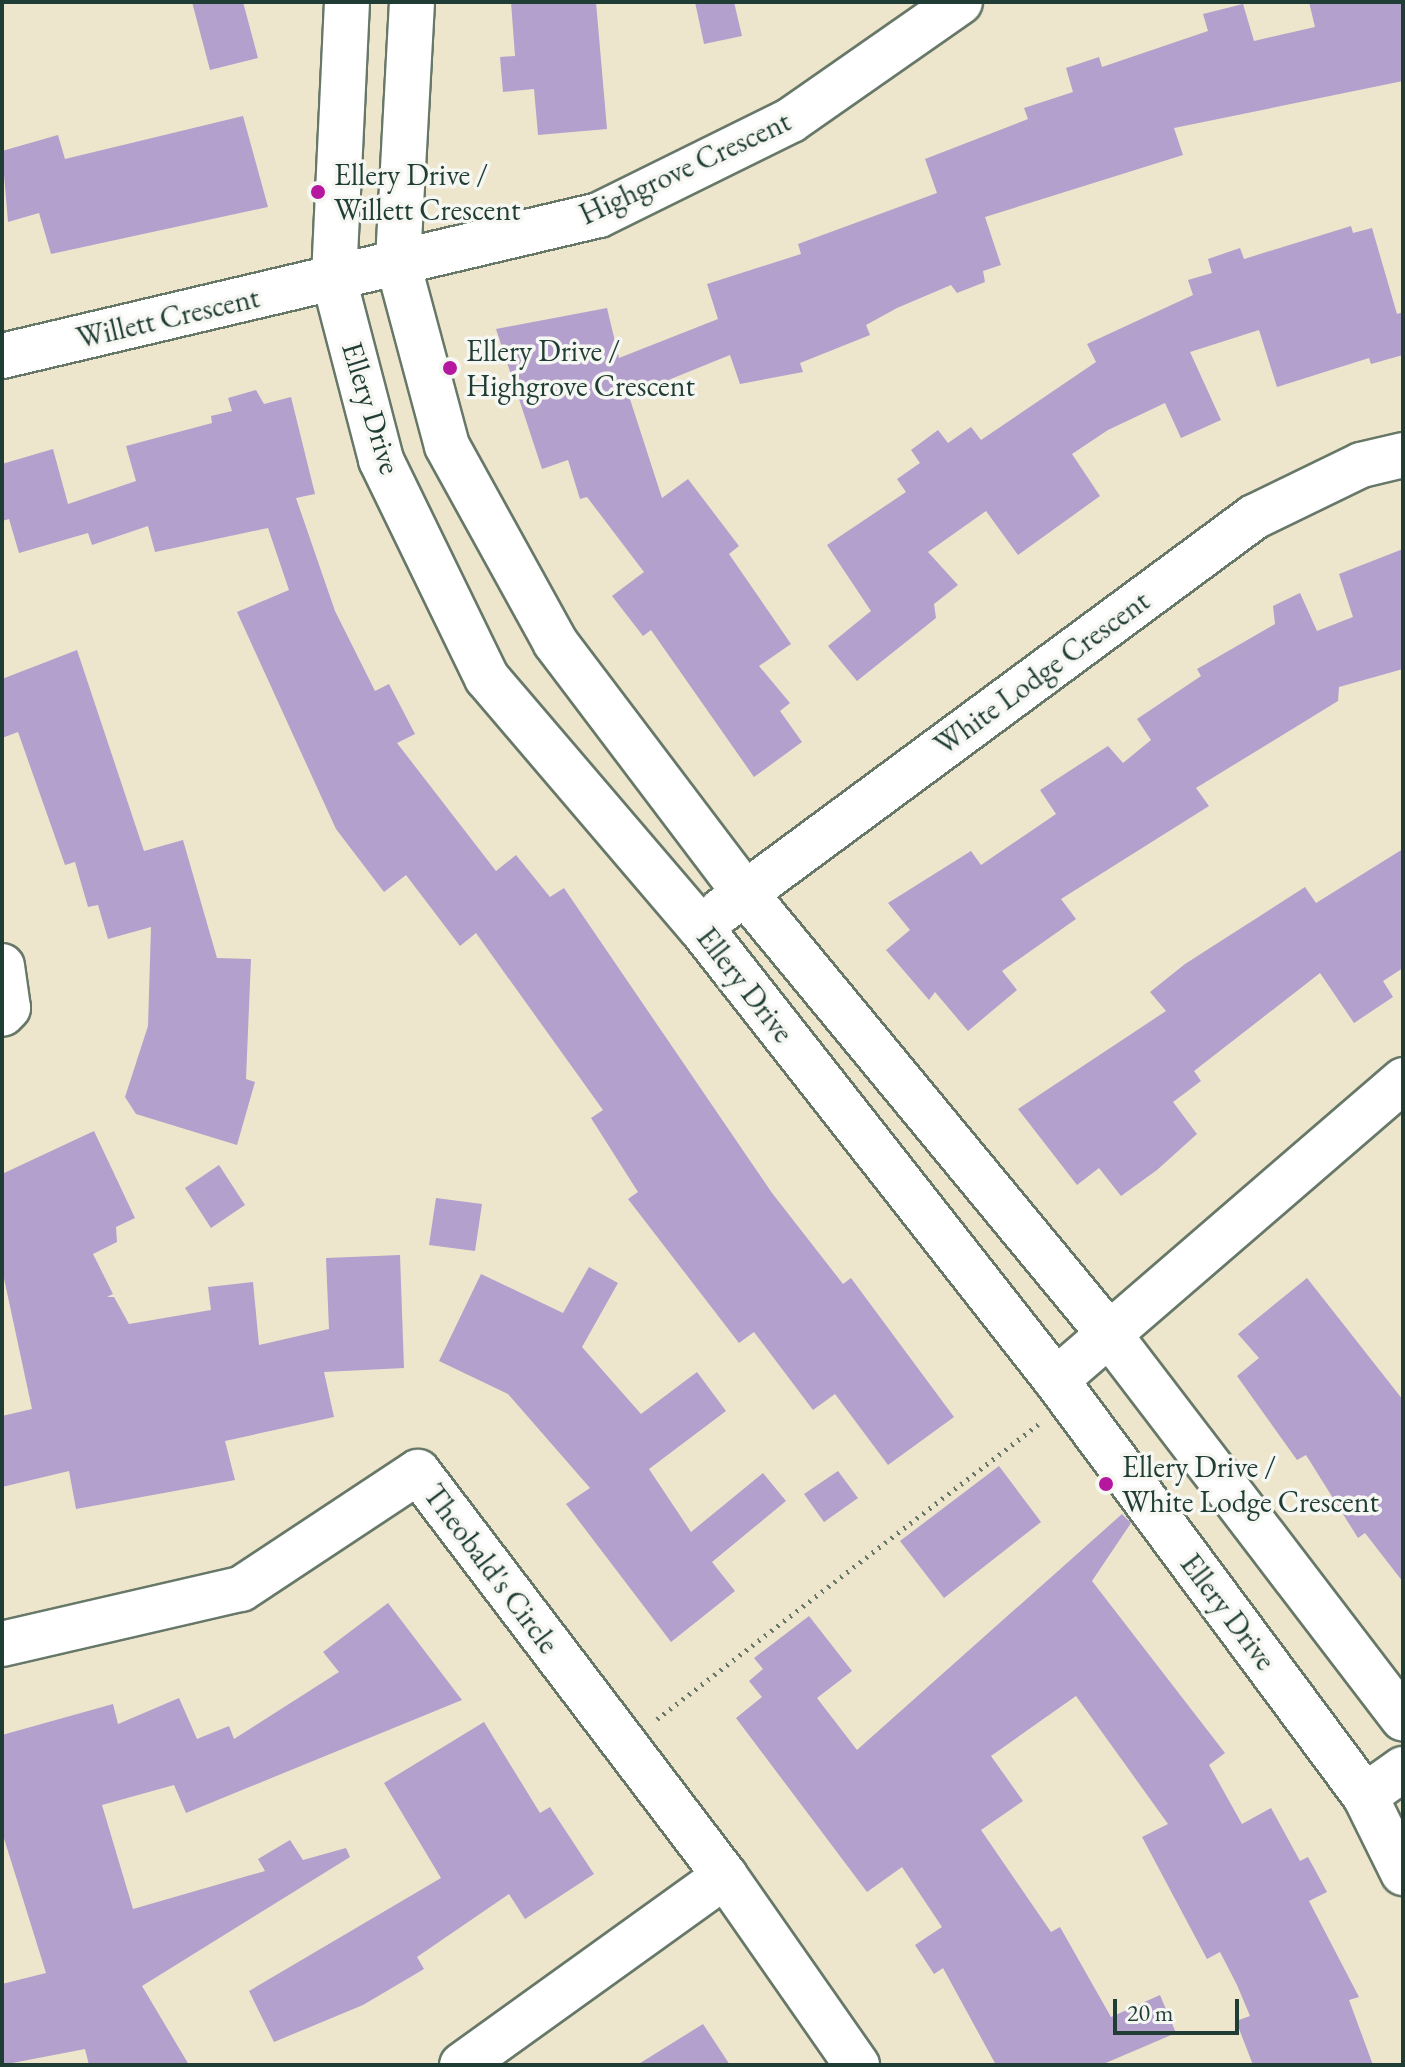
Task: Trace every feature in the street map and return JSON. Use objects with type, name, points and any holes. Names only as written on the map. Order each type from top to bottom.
[{"type":"street","name":"Ellery Drive","points":[[347,2],[334,279],[381,460],[487,678],[700,927],[1063,1390],[1365,1796],[1403,1873]]},
{"type":"street","name":"Ellery Drive","points":[[412,2],[398,263],[447,446],[547,628],[745,893],[1109,1334],[1403,1718]]},
{"type":"street","name":"Highgrove Crescent","points":[[334,279],[599,215],[791,120],[960,2]]},
{"type":"street","name":"Willett Crescent","points":[[2,356],[334,279]]},
{"type":"street","name":"White Lodge Crescent","points":[[700,927],[1254,517],[1361,465],[1403,455]]},
{"type":"street","points":[[2,966],[8,1008],[2,1014]]},
{"type":"street","points":[[1063,1390],[1109,1334],[1403,1080]]},
{"type":"street","name":"Theobald's Circle","points":[[2,1644],[241,1589],[418,1472],[725,1876],[857,2065]]},
{"type":"street","points":[[1365,1796],[1403,1769]]},
{"type":"street","points":[[462,2065],[725,1876]]},
{"type":"path","points":[[624,1744],[1063,1390]]},
{"type":"building","points":[[192,2],[243,2],[258,58],[210,70]]},
{"type":"building","points":[[511,2],[596,2],[607,129],[538,135],[534,89],[503,92],[500,57],[515,56]]},
{"type":"building","points":[[695,2],[734,2],[742,36],[704,44]]},
{"type":"building","points":[[1309,2],[1403,2],[1403,81],[1174,128],[1183,155],[985,217],[1001,265],[983,271],[985,282],[957,293],[951,285],[897,308],[866,325],[870,335],[800,363],[803,372],[740,384],[730,355],[629,396],[662,498],[688,479],[739,546],[729,554],[791,644],[759,666],[790,703],[780,711],[802,742],[754,777],[651,630],[643,636],[612,596],[644,572],[587,497],[580,499],[568,460],[542,469],[496,329],[607,308],[619,358],[718,319],[707,284],[801,254],[798,244],[937,193],[925,159],[1028,119],[1024,108],[1073,92],[1066,68],[1099,57],[1102,67],[1208,31],[1203,14],[1243,4],[1254,41],[1315,27]]},
{"type":"building","points":[[243,116],[268,207],[51,254],[39,213],[8,222],[2,151],[58,135],[65,159]]},
{"type":"building","points":[[1351,226],[1353,233],[1372,228],[1397,314],[1403,312],[1403,355],[1371,364],[1369,358],[1277,387],[1259,330],[1190,352],[1221,420],[1181,438],[1165,403],[1108,430],[1072,454],[1100,496],[1018,555],[986,511],[928,552],[958,585],[934,604],[936,618],[857,681],[828,646],[871,611],[827,545],[906,492],[897,479],[920,463],[911,450],[938,430],[948,443],[971,427],[981,440],[1096,362],[1087,344],[1193,295],[1188,280],[1212,273],[1208,259],[1240,248],[1244,259]]},
{"type":"building","points":[[256,390],[264,404],[291,397],[315,494],[296,498],[335,611],[375,691],[389,684],[415,734],[397,743],[496,871],[516,855],[550,897],[564,888],[772,1193],[843,1284],[851,1278],[954,1417],[888,1465],[835,1394],[813,1410],[754,1332],[739,1343],[628,1199],[638,1192],[591,1118],[603,1110],[476,933],[460,946],[406,875],[384,892],[336,829],[237,612],[289,590],[268,528],[155,552],[148,526],[92,545],[88,533],[19,553],[9,519],[2,521],[2,464],[53,449],[68,504],[136,481],[126,446],[212,423],[211,416],[232,411],[228,398]]},
{"type":"building","points":[[1403,549],[1403,669],[1339,687],[1338,701],[1196,788],[1209,806],[1061,899],[1076,919],[1002,971],[1017,990],[968,1031],[935,992],[929,1000],[886,950],[910,930],[888,903],[971,851],[981,865],[1056,814],[1040,790],[1108,746],[1123,763],[1151,740],[1137,719],[1201,676],[1197,669],[1275,624],[1273,606],[1300,593],[1317,631],[1353,617],[1339,574]]},
{"type":"building","points":[[77,650],[144,851],[183,840],[217,958],[251,959],[246,1079],[255,1082],[237,1145],[136,1114],[125,1097],[148,1026],[151,927],[108,939],[98,905],[88,907],[75,862],[65,865],[18,732],[2,738],[2,679]]},
{"type":"building","points":[[1403,849],[1403,968],[1383,981],[1393,997],[1354,1023],[1320,973],[1194,1071],[1201,1081],[1173,1102],[1197,1134],[1157,1170],[1121,1196],[1099,1168],[1077,1185],[1018,1109],[1166,1011],[1150,992],[1185,964],[1305,887],[1316,903]]},
{"type":"building","points":[[94,1131],[135,1218],[116,1227],[117,1242],[93,1254],[113,1294],[107,1297],[114,1297],[129,1324],[211,1310],[208,1287],[253,1282],[259,1345],[329,1329],[326,1258],[400,1255],[404,1368],[324,1372],[334,1417],[225,1441],[235,1480],[76,1509],[69,1471],[2,1487],[2,1416],[32,1409],[2,1269],[2,1174]]},
{"type":"building","points":[[219,1165],[245,1205],[211,1228],[185,1188]]},
{"type":"building","points":[[436,1198],[482,1204],[475,1251],[429,1245]]},
{"type":"building","points":[[589,1267],[618,1283],[582,1347],[641,1414],[697,1372],[726,1411],[649,1469],[691,1532],[763,1473],[786,1501],[712,1562],[735,1591],[671,1642],[566,1504],[590,1488],[508,1394],[439,1361],[481,1274],[563,1313]]},
{"type":"building","points":[[1307,1278],[1403,1400],[1403,1582],[1365,1533],[1358,1538],[1306,1455],[1297,1460],[1237,1376],[1259,1358],[1238,1334]]},
{"type":"building","points":[[999,1466],[1041,1522],[944,1598],[900,1541]]},
{"type":"building","points":[[838,1471],[858,1498],[824,1522],[804,1494]]},
{"type":"building","points":[[1122,1514],[1131,1523],[1092,1581],[1225,1753],[1209,1765],[1242,1824],[1271,1808],[1300,1861],[1308,1857],[1327,1892],[1309,1901],[1359,1997],[1349,2000],[1373,2065],[1253,2065],[1236,2021],[1250,2016],[1237,1985],[1220,1952],[1207,1959],[1142,1837],[1168,1824],[1076,1696],[991,1756],[1023,1801],[981,1830],[1051,1932],[1060,1927],[1111,2017],[1160,1995],[1176,2033],[1101,2065],[996,2065],[943,1968],[934,1974],[915,1945],[942,1927],[902,1867],[867,1892],[736,1718],[762,1697],[749,1681],[763,1669],[754,1658],[809,1616],[852,1671],[817,1698],[857,1750]]},
{"type":"building","points":[[388,1603],[462,1700],[186,1813],[174,1785],[102,1805],[133,1909],[265,1871],[258,1859],[290,1840],[303,1860],[346,1848],[350,1857],[142,1986],[189,2065],[89,2065],[85,2049],[2,2065],[2,1984],[46,1973],[2,1832],[2,1735],[113,1704],[118,1724],[179,1698],[197,1739],[229,1726],[234,1739],[339,1672],[323,1652]]},
{"type":"building","points":[[484,1722],[540,1813],[550,1807],[594,1874],[525,1919],[509,1894],[417,1957],[424,1969],[363,2005],[274,2042],[249,1991],[441,1878],[384,1783]]},
{"type":"building","points":[[703,2024],[730,2065],[637,2065]]},
{"type":"place","name":"Ellery Drive / Willett Crescent","points":[[318,192]]},
{"type":"place","name":"Ellery Drive / Highgrove Crescent","points":[[450,368]]},
{"type":"place","name":"Ellery Drive / White Lodge Crescent","points":[[1106,1484]]}]
